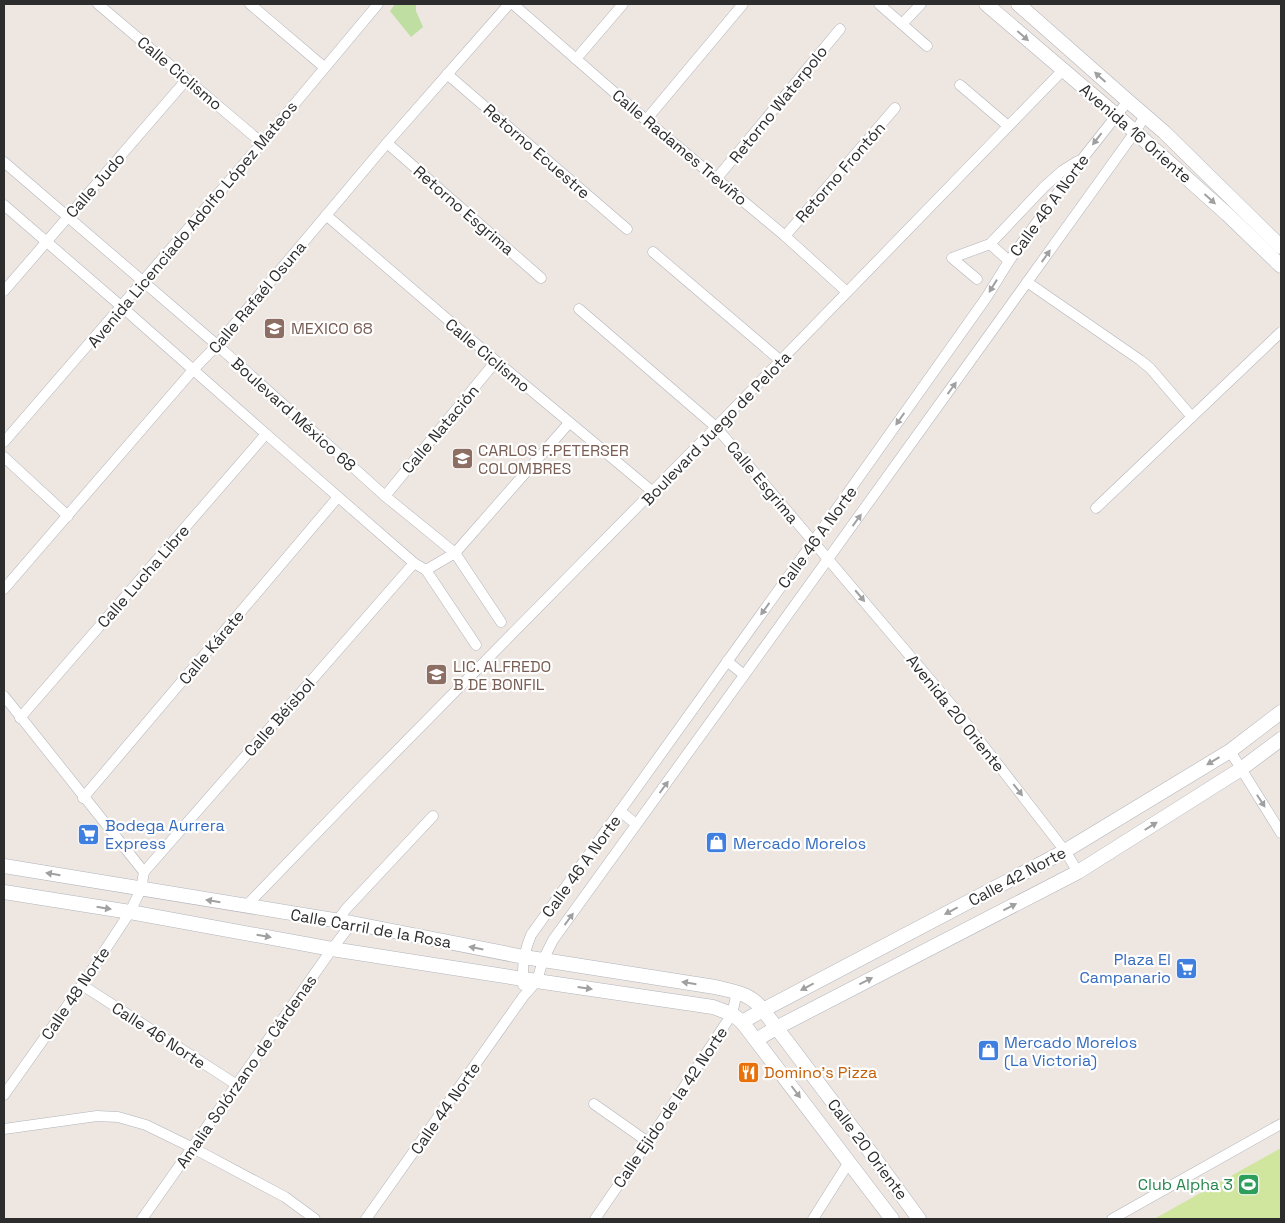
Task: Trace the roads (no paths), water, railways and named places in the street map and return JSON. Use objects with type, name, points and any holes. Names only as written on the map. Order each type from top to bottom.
[{"type":"main road","name":"Avenida 16 Oriente","points":[[986,4],[1116,115],[1227,214],[1281,266]]},
{"type":"main road","name":"Avenida 16 Oriente","points":[[1018,4],[1164,132],[1281,247]]},
{"type":"main road","name":"Calle 42 Norte","points":[[737,1018],[763,1010],[1065,851],[1230,751],[1281,712]]},
{"type":"main road","name":"Calle 42 Norte","points":[[756,1040],[1078,872],[1241,769],[1281,739]]},
{"type":"main road","name":"Calle Carril de la Rosa","points":[[4,866],[352,923],[524,957],[737,992]]},
{"type":"main road","name":"Calle Carril de la Rosa","points":[[4,892],[130,912],[332,949],[713,1006],[737,1018]]},
{"type":"main road","name":"Calle 20 Oriente","points":[[737,992],[752,998],[763,1010],[919,1219]]},
{"type":"main road","name":"Calle 20 Oriente","points":[[737,1018],[756,1040],[892,1219]]},
{"type":"street","name":"Calle Ciclismo","points":[[98,4],[262,143]]},
{"type":"street","points":[[250,4],[324,67]]},
{"type":"street","name":"Avenida Licenciado Adolfo López Mateos","points":[[4,442],[122,307],[378,4]]},
{"type":"street","name":"Calle Rafaél Osuna","points":[[4,588],[193,370],[217,345],[387,143],[509,4]]},
{"type":"street","name":"Calle Radames Treviño","points":[[513,4],[646,120],[786,236],[847,292]]},
{"type":"street","points":[[576,59],[623,4]]},
{"type":"street","points":[[646,120],[743,4]]},
{"type":"street","points":[[879,4],[927,46]]},
{"type":"street","points":[[902,24],[921,4]]},
{"type":"street","name":"Retorno Waterpolo","points":[[717,178],[840,30]]},
{"type":"street","name":"Boulevard Juego de Pelota","points":[[246,906],[781,362],[1063,70]]},
{"type":"street","name":"Retorno Ecuestre","points":[[447,74],[627,229]]},
{"type":"street","name":"Calle Judo","points":[[4,291],[187,79]]},
{"type":"street","points":[[960,85],[1008,126]]},
{"type":"street","name":"Calle 46 A Norte","points":[[523,979],[526,945],[531,935],[813,542],[986,298],[1009,261],[1082,158],[1128,101]]},
{"type":"street","name":"Retorno Frontón","points":[[786,236],[895,108]]},
{"type":"street","name":"Calle 46 A Norte","points":[[537,980],[553,940],[1027,282],[1144,116]]},
{"type":"street","name":"Retorno Esgrima","points":[[387,143],[541,278]]},
{"type":"street","points":[[977,279],[952,258],[990,244],[1062,171],[1082,158]]},
{"type":"street","name":"Boulevard México 68","points":[[4,162],[217,345],[385,496],[455,553],[501,622]]},
{"type":"street","name":"Boulevard México 68","points":[[4,205],[414,563],[426,570],[476,645]]},
{"type":"street","name":"Calle Ciclismo","points":[[326,215],[496,362],[653,492]]},
{"type":"street","points":[[990,244],[1009,261]]},
{"type":"street","points":[[653,252],[781,362]]},
{"type":"street","points":[[1027,282],[1150,368],[1192,417]]},
{"type":"street","points":[[578,309],[716,428]]},
{"type":"street","points":[[1096,508],[1281,332]]},
{"type":"street","name":"Calle Natación","points":[[385,496],[496,362]]},
{"type":"street","points":[[426,570],[455,553],[569,423]]},
{"type":"street","name":"Calle Esgrima","points":[[716,428],[828,559]]},
{"type":"street","name":"Calle Lucha Libre","points":[[20,718],[266,434]]},
{"type":"street","points":[[4,457],[68,516]]},
{"type":"street","name":"Calle Kárate","points":[[83,798],[338,497]]},
{"type":"street","name":"Avenida 20 Oriente","points":[[828,559],[955,709],[1065,851],[1078,872]]},
{"type":"street","name":"Calle Béisbol","points":[[144,872],[414,563]]},
{"type":"street","points":[[728,661],[744,675]]},
{"type":"street","points":[[4,696],[83,798],[144,872]]},
{"type":"street","points":[[1230,751],[1281,833]]},
{"type":"street","points":[[620,811],[636,824]]},
{"type":"street","points":[[337,921],[346,909],[434,816]]},
{"type":"street","name":"Calle 48 Norte","points":[[4,1095],[82,985],[130,912],[141,889],[144,872]]},
{"type":"street","name":"Amalia Solórzano de Cárdenas","points":[[142,1219],[352,923]]},
{"type":"street","points":[[523,979],[523,997]]},
{"type":"street","name":"Calle 44 Norte","points":[[366,1219],[537,980]]},
{"type":"street","name":"Calle 46 Norte","points":[[82,985],[237,1085]]},
{"type":"street","name":"Calle Ejido de la 42 Norte","points":[[595,1219],[737,1018],[737,992]]},
{"type":"street","points":[[594,1104],[648,1142]]},
{"type":"street","points":[[4,1129],[97,1116],[118,1117],[146,1125],[285,1197],[315,1219]]},
{"type":"street","points":[[1112,1219],[1281,1124]]},
{"type":"street","points":[[813,1219],[849,1162]]},
{"type":"place","name":"MEXICO 68","points":[[275,328]]},
{"type":"place","name":"CARLOS F.PETERSER COLOMBRES","points":[[462,459]]},
{"type":"place","name":"LIC. ALFREDO B DE BONFIL","points":[[437,675]]},
{"type":"place","name":"Bodega Aurrera Express","points":[[89,834]]},
{"type":"place","name":"Mercado Morelos","points":[[717,843]]},
{"type":"place","name":"Plaza El Campanario","points":[[1187,968]]},
{"type":"place","name":"Mercado Morelos (La Victoria)","points":[[988,1051]]},
{"type":"place","name":"Domino's Pizza","points":[[748,1072]]},
{"type":"place","name":"Club Alpha 3","points":[[1249,1184]]}]
